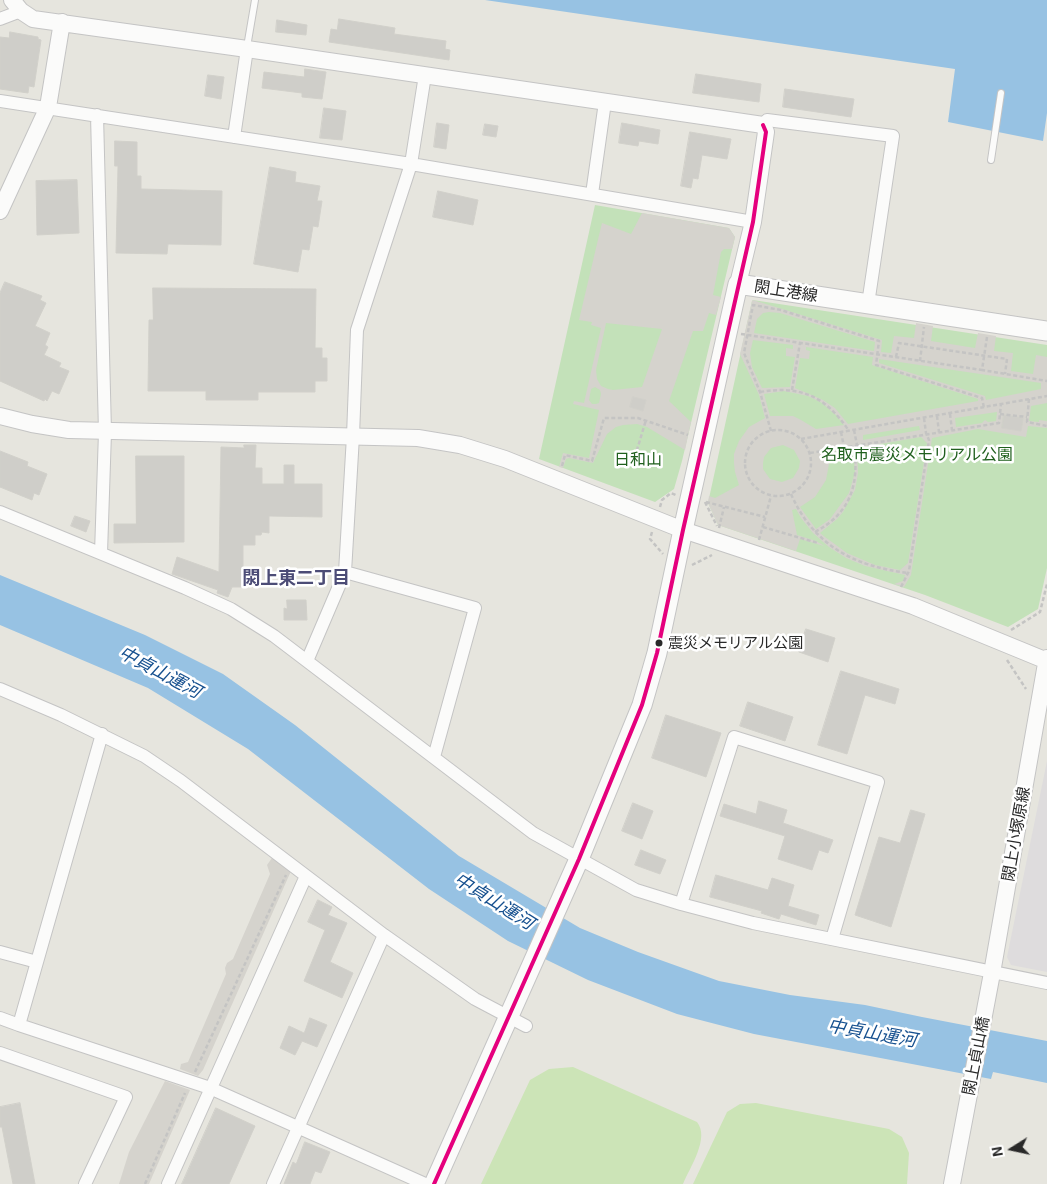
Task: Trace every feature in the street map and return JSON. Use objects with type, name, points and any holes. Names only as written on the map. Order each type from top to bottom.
[{"type":"main road","name":"閖上港線","points":[[509,1017],[579,859],[642,705],[657,653],[738,284],[1047,331]]},
{"type":"main road","points":[[434,1184],[509,1017]]},
{"type":"street","points":[[0,19],[17,6],[33,19],[763,126]]},
{"type":"street","points":[[0,211],[48,107],[62,22]]},
{"type":"street","points":[[234,136],[247,49]]},
{"type":"street","points":[[307,661],[345,572],[357,330],[411,164],[425,75]]},
{"type":"street","points":[[0,101],[411,164],[753,222]]},
{"type":"street","points":[[592,194],[605,102]]},
{"type":"street","points":[[97,115],[105,432],[101,553]]},
{"type":"street","points":[[763,126],[767,120],[893,136],[868,304]]},
{"type":"street","points":[[738,284],[753,222],[766,132],[763,126]]},
{"type":"street","points":[[0,416],[69,430],[418,438],[460,445],[505,459],[683,530],[913,606],[1047,660]]},
{"type":"street","points":[[0,512],[185,588],[231,609],[274,636],[533,833],[636,890],[753,923],[1047,983]]},
{"type":"street","points":[[345,572],[475,608],[434,757]]},
{"type":"street","name":"閖上小塚原線","points":[[986,1008],[1047,660]]},
{"type":"street","points":[[0,689],[61,714],[144,756],[181,781],[384,935],[475,999],[526,1026]]},
{"type":"street","points":[[18,1025],[102,734]]},
{"type":"street","points":[[681,904],[734,737],[878,782],[832,938]]},
{"type":"street","points":[[168,1184],[306,876]]},
{"type":"street","points":[[273,1184],[384,935]]},
{"type":"street","points":[[0,952],[37,962]]},
{"type":"street","name":"閖上貞山橋","points":[[952,1184],[986,1008]]},
{"type":"street","points":[[0,1018],[210,1088],[425,1184]]},
{"type":"street","points":[[0,1053],[126,1098],[85,1184]]},
{"type":"lane","points":[[247,49],[255,0]]},
{"type":"lane","points":[[991,160],[1001,93]]},
{"type":"path","points":[[771,431],[760,392],[744,353],[753,305],[780,310],[879,341],[876,364],[982,398],[984,408]]},
{"type":"path","points":[[920,361],[925,323]]},
{"type":"path","points":[[982,370],[988,333]]},
{"type":"path","points":[[740,343],[742,334],[1047,381]]},
{"type":"path","points":[[896,357],[898,343],[1006,359],[1005,374]]},
{"type":"path","points":[[792,390],[800,344]]},
{"type":"path","points":[[760,392],[792,390],[814,396],[838,414],[850,431]]},
{"type":"path","points":[[801,439],[1047,396]]},
{"type":"path","points":[[1029,399],[1026,422],[1047,426]]},
{"type":"path","points":[[810,453],[926,433],[999,423],[1001,404]]},
{"type":"path","points":[[950,413],[952,430]]},
{"type":"path","points":[[1000,414],[1027,417]]},
{"type":"path","points":[[937,416],[939,432]]},
{"type":"path","points":[[561,470],[565,456],[592,461],[604,418],[638,418],[690,435]]},
{"type":"path","points":[[900,588],[908,573],[929,440],[924,418]]},
{"type":"path","points":[[633,463],[646,420]]},
{"type":"path","points":[[783,430],[793,433],[801,439],[810,453],[812,463],[806,481],[800,489],[791,494],[771,496],[754,486],[748,477],[746,457],[749,448],[755,440],[771,431],[783,430]]},
{"type":"path","points":[[815,532],[838,514],[846,504],[854,488],[857,461],[854,430]]},
{"type":"path","points":[[842,432],[844,447]]},
{"type":"path","points":[[660,509],[662,500],[671,493],[678,496]]},
{"type":"path","points":[[791,494],[798,508],[815,532],[842,554],[883,570],[908,573]]},
{"type":"path","points":[[758,542],[771,496]]},
{"type":"path","points":[[701,501],[765,517]]},
{"type":"path","points":[[706,502],[719,529],[724,507]]},
{"type":"path","points":[[763,527],[818,543]]},
{"type":"path","points":[[653,531],[650,539],[663,554],[662,561]]},
{"type":"path","points":[[712,555],[717,554]]},
{"type":"path","points":[[1004,656],[1030,694]]},
{"type":"path","points":[[194,1074],[290,864]]},
{"type":"path","points":[[145,1184],[187,1089]]},
{"type":"shaded area","points":[[642,213],[729,228],[735,237],[732,249],[724,249],[721,252],[713,295],[721,297],[716,315],[709,313],[703,331],[693,331],[669,401],[691,422],[685,450],[647,427],[637,424],[623,425],[616,427],[607,434],[593,463],[569,458],[566,459],[563,468],[559,467],[563,453],[589,458],[599,410],[573,404],[574,401],[584,403],[601,328],[591,325],[592,322],[579,320],[602,223],[631,234]],"holes":[[[606,323],[662,329],[642,387],[613,390],[601,386],[597,379],[596,370]],[[595,387],[600,390],[601,394],[599,403],[592,404],[589,400],[591,389]]]},
{"type":"shaded area","points":[[752,301],[882,340],[881,352],[891,353],[894,336],[914,338],[916,323],[933,326],[931,341],[975,348],[978,333],[996,336],[994,351],[1013,353],[1011,371],[1033,374],[1036,355],[1047,357],[1047,403],[1031,406],[1029,421],[1047,421],[1047,428],[1028,426],[1026,437],[978,429],[932,438],[911,575],[904,587],[894,584],[903,581],[905,575],[865,566],[846,558],[829,547],[813,533],[796,509],[792,510],[797,535],[816,541],[824,546],[800,539],[796,551],[718,525],[708,503],[709,496],[715,498],[739,485],[735,472],[734,454],[739,441],[749,427],[765,418],[759,395],[740,354]],"holes":[[[763,313],[780,313],[875,342],[874,351],[754,333],[757,319]],[[753,340],[793,345],[793,349],[786,348],[786,356],[795,357],[790,387],[762,388],[752,367],[750,353]],[[806,347],[873,357],[872,365],[978,399],[978,401],[848,424],[835,408],[823,400],[795,388],[800,358],[809,359],[810,351],[806,350]],[[879,359],[1041,383],[1041,389],[986,400],[985,396],[879,363]],[[784,391],[808,396],[822,403],[844,425],[816,429],[793,416],[770,416],[764,394]],[[997,412],[996,421],[988,422],[985,420],[982,423],[956,427],[955,418]],[[1004,415],[1023,418],[1021,431],[1002,427]],[[919,426],[920,430],[863,440],[863,435]],[[921,437],[927,443],[908,563],[900,570],[875,565],[847,553],[820,533],[843,512],[855,490],[858,473],[857,448]],[[783,445],[794,450],[800,461],[799,468],[793,478],[782,482],[770,479],[763,469],[764,457],[771,448]],[[853,449],[855,472],[849,493],[830,519],[816,529],[800,507],[815,497],[826,480],[829,464],[828,453]]]},
{"type":"shaded area","points":[[1047,761],[1047,972],[1011,965],[1007,957]]},
{"type":"shaded area","points":[[272,858],[291,871],[203,1070],[198,1076],[180,1069],[181,1064],[188,1062],[226,974],[225,968],[227,963],[233,959],[270,874],[267,865]]},
{"type":"shaded area","points":[[165,1081],[190,1090],[149,1184],[119,1184],[129,1152]]},
{"type":"green space","name":"日和山","points":[[595,205],[729,228],[735,237],[674,489],[655,502],[539,459]]},
{"type":"green space","name":"名取市震災メモリアル公園","points":[[753,300],[1047,345],[1047,568],[1038,609],[1008,627],[925,595],[718,525],[708,503]]},
{"type":"green space","points":[[573,1067],[697,1122],[701,1136],[698,1153],[683,1184],[481,1184],[530,1080],[549,1069]]},
{"type":"green space","points":[[756,1103],[889,1129],[902,1137],[909,1153],[907,1184],[693,1184],[727,1112],[740,1104]]},
{"type":"water","points":[[485,0],[1047,0],[1047,113],[1043,141],[948,122],[955,69]]},
{"type":"water","name":"中貞山運河","points":[[0,575],[145,635],[223,674],[295,725],[459,856],[580,928],[638,952],[719,981],[790,995],[865,1005],[1047,1041],[1047,1083],[993,1072],[991,1079],[754,1034],[677,1014],[588,980],[508,941],[429,889],[248,749],[148,688],[0,625]]},
{"type":"building","points":[[339,19],[395,28],[394,34],[446,41],[445,49],[450,50],[449,60],[329,42],[331,29],[337,30]]},
{"type":"building","points":[[277,20],[307,25],[306,35],[276,32]]},
{"type":"building","points":[[10,32],[38,37],[41,40],[34,87],[29,86],[28,93],[0,89],[0,37],[9,38]]},
{"type":"building","points":[[305,69],[326,72],[322,99],[302,97],[302,93],[262,88],[264,72],[304,77]]},
{"type":"building","points":[[696,74],[761,84],[759,102],[693,93]]},
{"type":"building","points":[[208,75],[224,77],[221,99],[205,96]]},
{"type":"building","points":[[785,89],[854,99],[851,117],[783,107]]},
{"type":"building","points":[[324,108],[346,111],[342,140],[320,138]]},
{"type":"building","points":[[437,123],[449,125],[446,149],[434,147]]},
{"type":"building","points":[[622,123],[660,130],[658,144],[639,141],[638,146],[619,143]]},
{"type":"building","points":[[485,124],[498,126],[496,137],[483,135]]},
{"type":"building","points":[[690,132],[731,139],[727,159],[702,155],[698,179],[693,178],[691,188],[681,186]]},
{"type":"building","points":[[115,141],[137,142],[137,176],[141,176],[141,189],[222,191],[221,245],[168,244],[167,254],[116,253],[118,166],[115,166]]},
{"type":"building","points":[[270,167],[296,172],[295,182],[320,186],[317,201],[322,201],[318,227],[313,226],[309,250],[302,249],[298,272],[254,264]]},
{"type":"building","points":[[77,180],[79,233],[37,235],[36,181]]},
{"type":"building","points":[[438,191],[478,200],[473,225],[433,217]]},
{"type":"building","points":[[5,282],[42,296],[40,300],[46,303],[35,326],[50,333],[45,345],[48,347],[44,355],[61,363],[59,367],[69,371],[59,394],[52,391],[47,401],[0,381],[0,293]]},
{"type":"building","points":[[153,288],[316,289],[315,348],[322,348],[322,358],[327,358],[327,381],[315,381],[315,392],[258,392],[258,400],[206,400],[206,391],[148,391],[149,320],[153,320]]},
{"type":"building","points":[[633,397],[646,400],[643,411],[630,407]]},
{"type":"building","points":[[1004,415],[1023,418],[1021,431],[1002,428]]},
{"type":"building","points":[[244,445],[256,445],[255,468],[262,468],[262,484],[284,484],[284,465],[294,465],[294,484],[322,484],[322,517],[269,516],[269,533],[262,532],[261,535],[255,535],[255,545],[243,545],[243,587],[232,587],[228,597],[217,593],[218,590],[172,574],[177,557],[219,572],[221,447],[244,448]]},
{"type":"building","points":[[0,451],[28,462],[27,466],[47,474],[39,495],[34,493],[32,500],[0,487]]},
{"type":"building","points":[[136,456],[184,456],[184,542],[114,543],[114,524],[136,524]]},
{"type":"building","points":[[75,516],[90,521],[86,532],[71,526]]},
{"type":"building","points":[[287,600],[306,600],[307,620],[284,620],[284,608],[287,609]]},
{"type":"building","points":[[806,629],[835,638],[828,662],[799,652]]},
{"type":"building","points":[[841,671],[899,689],[895,704],[865,695],[847,754],[818,745]]},
{"type":"building","points":[[748,702],[793,717],[785,741],[740,726]]},
{"type":"building","points":[[666,715],[721,733],[706,777],[652,758]]},
{"type":"building","points":[[759,801],[787,810],[783,823],[833,840],[828,853],[819,850],[812,870],[778,859],[785,836],[720,816],[724,804],[756,814]]},
{"type":"building","points":[[633,803],[653,811],[642,839],[622,831]]},
{"type":"building","points":[[911,810],[925,814],[891,927],[855,915],[879,837],[900,843]]},
{"type":"building","points":[[641,850],[666,860],[660,874],[635,865]]},
{"type":"building","points":[[716,875],[768,890],[772,878],[794,885],[788,906],[819,915],[816,925],[781,914],[779,919],[761,913],[762,911],[710,897]]},
{"type":"building","points":[[318,900],[332,907],[328,915],[347,923],[330,962],[353,973],[342,998],[304,981],[325,930],[308,922]]},
{"type":"building","points":[[310,1018],[327,1025],[317,1047],[302,1041],[295,1055],[280,1048],[289,1026],[304,1033]]},
{"type":"building","points":[[20,1103],[35,1184],[13,1184],[2,1127],[0,1127],[0,1107]]},
{"type":"building","points":[[216,1108],[255,1126],[229,1184],[182,1184]]},
{"type":"building","points":[[305,1142],[330,1152],[321,1173],[315,1171],[310,1184],[284,1184],[293,1162],[296,1164]]},
{"type":"transit line","points":[[434,1184],[579,859],[642,705],[657,653],[753,222],[766,132],[763,125]]},
{"type":"place","name":"震災メモリアル公園","points":[[659,643]]},
{"type":"district","name":"閖上東二丁目","points":[[296,578]]}]
